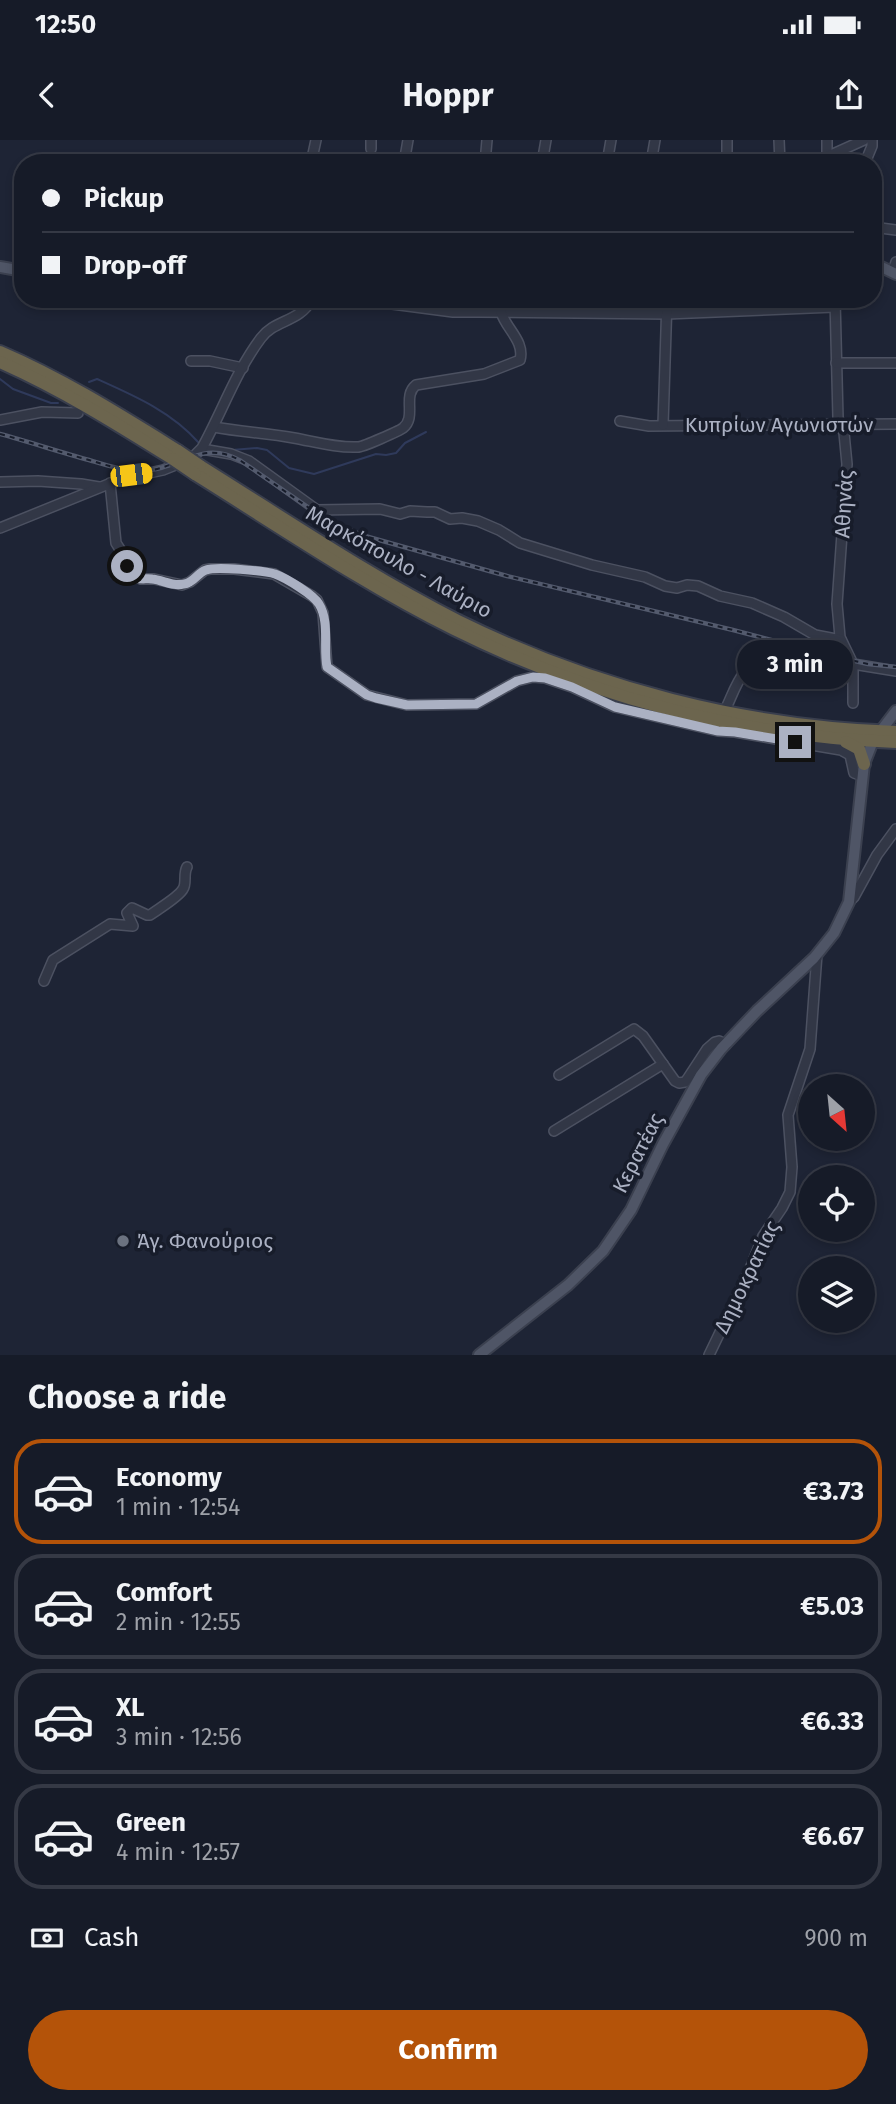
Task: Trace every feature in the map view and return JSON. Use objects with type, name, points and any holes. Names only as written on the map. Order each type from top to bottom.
[{"type":"highway","name":"Μαρκόπουλο - Λαύριο","points":[[0,352],[109,407],[176,458]]},
{"type":"highway","name":"Μαρκόπουλο - Λαύριο","points":[[0,362],[104,415],[176,458],[198,461],[335,552],[460,621],[590,676],[724,712],[804,726],[887,735]]},
{"type":"highway","name":"Μαρκόπουλο - Λαύριο","points":[[198,461],[375,586],[444,624],[505,652],[586,684],[664,708],[769,730],[839,740],[887,735]]},
{"type":"highway","points":[[839,740],[856,746],[861,752],[863,770]]},
{"type":"main road","points":[[849,902],[863,770],[887,735],[896,711]]},
{"type":"main road","name":"Κερατέας","points":[[479,1355],[585,1270],[608,1245],[631,1210],[689,1095],[707,1067],[757,1011],[817,954],[841,921],[849,902]]},
{"type":"street","points":[[834,154],[864,140]]},
{"type":"street","points":[[198,461],[243,368],[266,332],[300,315],[306,308]]},
{"type":"street","points":[[423,308],[453,312],[667,314],[740,308]]},
{"type":"street","points":[[663,425],[667,308]]},
{"type":"street","name":"Αθηνάς","points":[[835,308],[840,424],[847,464],[837,604],[841,640],[853,663]]},
{"type":"street","points":[[214,427],[325,445],[366,446],[406,426],[410,417],[410,392],[416,385],[484,374],[520,360],[520,344],[508,328],[501,312]]},
{"type":"street","points":[[191,361],[210,361],[243,368]]},
{"type":"street","points":[[836,363],[896,363]]},
{"type":"street","points":[[0,420],[41,412],[78,413]]},
{"type":"street","name":"Κυπρίων Αγωνιστών","points":[[620,421],[649,426],[896,424]]},
{"type":"street","points":[[198,461],[231,454],[249,461],[317,510],[380,509],[400,514],[410,511],[435,512],[450,519],[478,521],[520,543],[592,565],[645,577],[665,586],[698,586],[720,596],[770,610],[815,635],[841,640]]},
{"type":"street","points":[[0,528],[131,475],[163,470],[176,458]]},
{"type":"street","points":[[0,482],[105,485]]},
{"type":"street","points":[[105,485],[116,543],[125,556],[130,573],[141,579],[182,585],[210,569],[274,574],[312,596],[321,606],[327,667],[360,691],[376,698],[407,705],[469,705],[482,702],[517,681],[533,677],[545,678],[615,707],[718,731],[841,750],[850,755],[854,773],[863,770]]},
{"type":"street","points":[[724,712],[741,676],[767,654],[791,652],[821,663],[844,666],[853,663],[896,671]]},
{"type":"street","points":[[853,663],[853,703]]},
{"type":"street","points":[[849,902],[896,829]]},
{"type":"street","points":[[44,981],[52,960],[110,924],[133,926],[127,913],[129,909],[135,908],[150,915],[182,892],[185,883],[184,871],[187,867]]},
{"type":"street","name":"Δημοκρατίας","points":[[709,1355],[763,1236],[790,1192],[792,1167],[788,1115],[810,1049],[817,954]]},
{"type":"street","points":[[559,1075],[634,1029],[643,1036],[675,1081],[682,1083],[711,1044],[719,1041],[726,1045]]},
{"type":"street","points":[[554,1131],[663,1064]]},
{"type":"street","points":[[494,1343],[497,1355]]},
{"type":"waterway","points":[[0,379],[13,389],[58,403]]},
{"type":"waterway","points":[[89,382],[97,379],[152,406],[177,422],[199,443]]},
{"type":"waterway","points":[[232,450],[267,450],[289,468],[314,474],[376,454],[396,453],[405,443],[426,432]]},
{"type":"railway","points":[[0,434],[108,466],[135,471],[168,466],[202,454],[227,455],[241,461],[328,521],[365,536],[507,576],[833,656],[896,667]]},
{"type":"place","name":"Άγ. Φανούριος","points":[[123,1241]]},
{"type":"route","points":[[127,566],[135,577],[177,585],[190,582],[210,569],[274,574],[288,581],[312,596],[321,606],[327,667],[360,691],[376,698],[407,705],[469,705],[482,702],[517,681],[533,677],[545,678],[615,707],[718,731],[795,742]]}]
